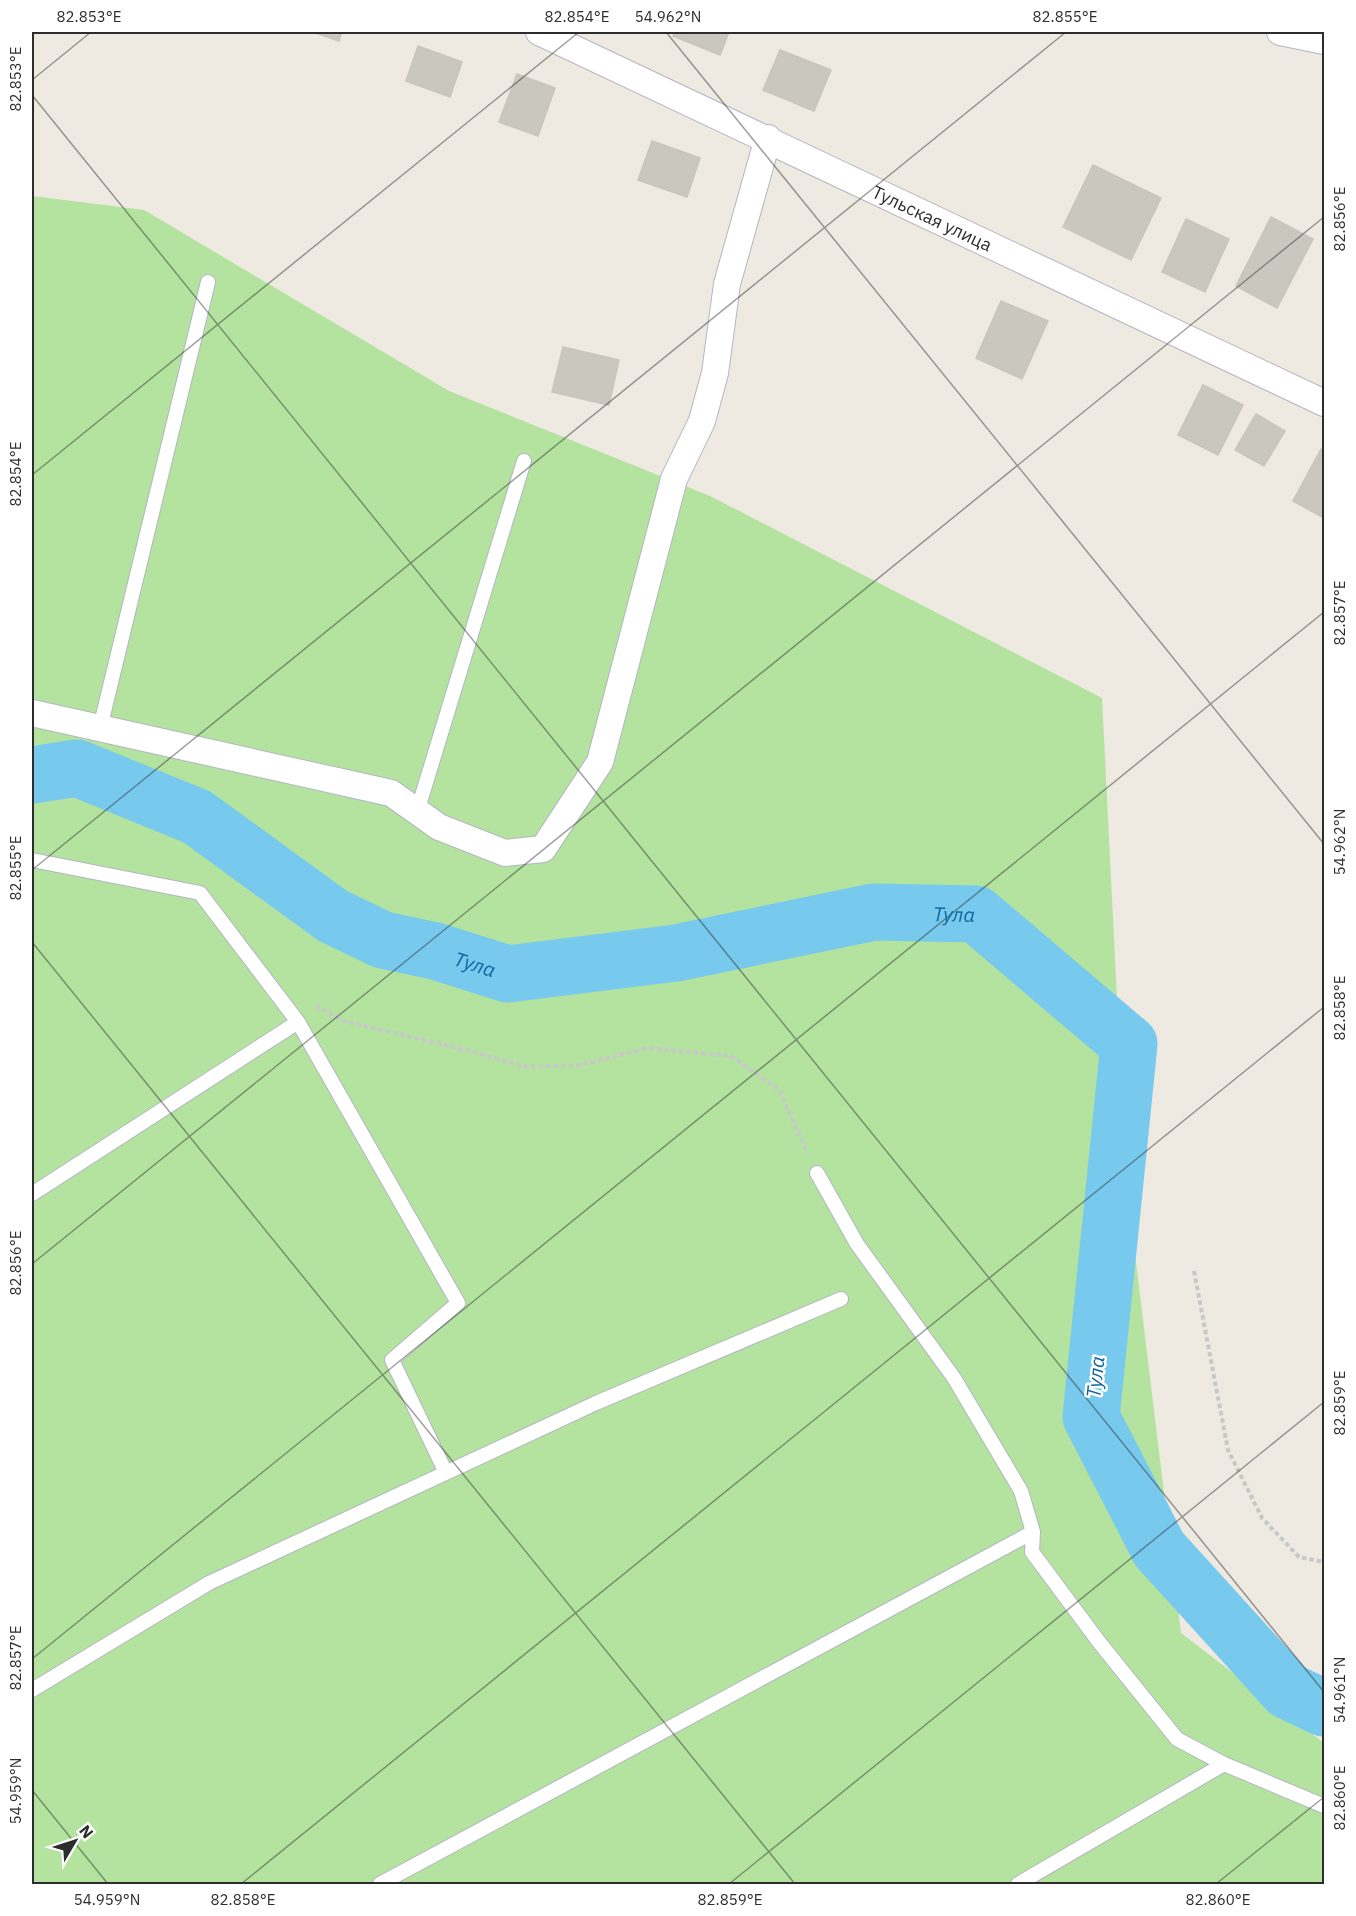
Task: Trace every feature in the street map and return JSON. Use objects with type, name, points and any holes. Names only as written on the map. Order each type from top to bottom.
[{"type":"street","name":"Тульская улица","points":[[539,32],[768,138],[1324,403]]},
{"type":"street","points":[[1280,32],[1324,41]]},
{"type":"street","points":[[32,713],[391,794],[439,827],[505,853],[543,849],[600,762],[674,479],[702,421],[715,373],[727,284],[768,138]]},
{"type":"lane","points":[[100,728],[208,282]]},
{"type":"lane","points":[[417,812],[524,461]]},
{"type":"lane","points":[[32,860],[200,893],[298,1022],[458,1303],[392,1360],[446,1473]]},
{"type":"lane","points":[[32,1194],[298,1022]]},
{"type":"lane","points":[[817,1173],[857,1244],[954,1378],[1021,1491],[1032,1532],[1032,1552],[1099,1642],[1177,1739],[1224,1764],[1324,1806]]},
{"type":"lane","points":[[32,1690],[209,1583],[596,1402],[841,1299]]},
{"type":"lane","points":[[380,1884],[1032,1532]]},
{"type":"lane","points":[[1018,1884],[1224,1764]]},
{"type":"path","points":[[298,1022],[319,1007],[344,1021],[527,1067],[580,1065],[648,1048],[731,1056],[779,1090],[817,1173]]},
{"type":"path","points":[[1194,1271],[1228,1450],[1262,1518],[1299,1557],[1324,1562]]},
{"type":"green space","points":[[32,196],[144,210],[449,391],[710,496],[1102,698],[1126,1180],[1181,1633],[1324,1743],[1324,1884],[32,1884]]},
{"type":"building","points":[[313,32],[342,32],[339,41]]},
{"type":"building","points":[[675,32],[729,32],[720,55],[673,36]]},
{"type":"building","points":[[418,46],[462,62],[450,97],[406,81]]},
{"type":"building","points":[[780,50],[831,70],[814,111],[763,90]]},
{"type":"building","points":[[517,74],[555,88],[538,136],[499,122]]},
{"type":"building","points":[[652,141],[700,158],[687,197],[638,180]]},
{"type":"building","points":[[1093,165],[1161,198],[1131,260],[1063,227]]},
{"type":"building","points":[[1271,217],[1313,239],[1277,308],[1236,286]]},
{"type":"building","points":[[1186,219],[1229,239],[1205,292],[1162,272]]},
{"type":"building","points":[[1001,301],[1048,321],[1022,379],[976,358]]},
{"type":"building","points":[[563,347],[619,360],[609,405],[552,392]]},
{"type":"building","points":[[1203,385],[1243,405],[1218,455],[1178,435]]},
{"type":"building","points":[[1256,414],[1285,431],[1264,466],[1235,450]]},
{"type":"building","points":[[1321,449],[1324,451],[1324,518],[1293,501]]},
{"type":"waterway","name":"Тула","points":[[32,775],[77,768],[197,817],[333,916],[383,940],[435,951],[508,974],[676,953],[874,912],[976,914],[1129,1044],[1091,1417],[1159,1549],[1288,1691],[1324,1708]]}]
